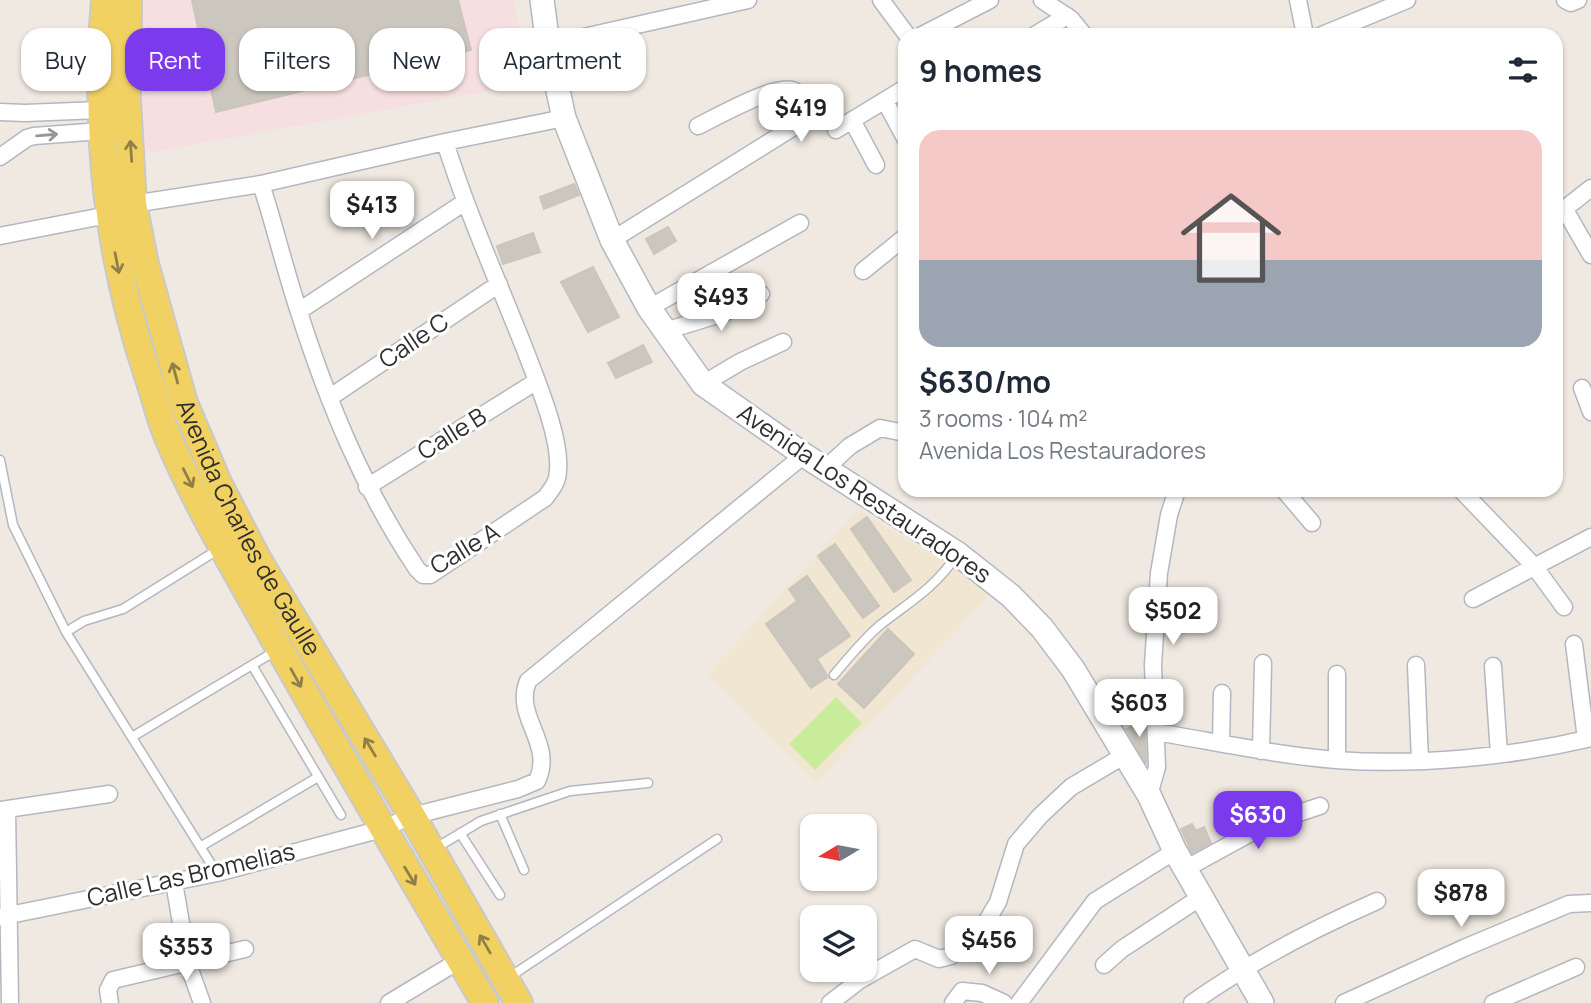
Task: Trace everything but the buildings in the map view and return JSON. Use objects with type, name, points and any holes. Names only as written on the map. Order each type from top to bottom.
[{"type":"main road","name":"Avenida Charles de Gaulle","points":[[105,0],[100,120],[108,215],[117,267],[136,340],[169,441],[223,547],[280,649],[485,1003]]},
{"type":"main road","name":"Avenida Charles de Gaulle","points":[[128,0],[127,100],[133,204],[145,264],[184,403],[209,465],[258,560],[412,816],[519,1003]]},
{"type":"street","name":"Avenida Los Restauradores","points":[[542,0],[546,28]]},
{"type":"street","points":[[626,28],[748,0]]},
{"type":"street","points":[[881,0],[903,28]]},
{"type":"street","points":[[936,28],[990,0]]},
{"type":"street","points":[[1042,0],[1067,16],[1078,28]]},
{"type":"street","points":[[1297,0],[1303,28]]},
{"type":"street","points":[[1341,28],[1407,0]]},
{"type":"street","points":[[1047,28],[1067,16]]},
{"type":"street","points":[[612,240],[805,120],[807,113],[794,91],[784,88],[740,105],[698,126]]},
{"type":"street","name":"Avenida Los Restauradores","points":[[559,91],[565,118],[612,240],[649,308],[703,384],[804,456],[827,468],[958,554],[1011,596],[1042,628],[1073,669],[1149,795],[1180,860],[1262,1003]]},
{"type":"street","points":[[836,130],[898,93]]},
{"type":"street","points":[[885,101],[898,125]]},
{"type":"street","points":[[0,111],[100,120]]},
{"type":"street","points":[[0,236],[108,215],[133,204],[261,184],[565,118]]},
{"type":"street","points":[[0,157],[27,138],[100,120]]},
{"type":"street","points":[[852,120],[876,165]]},
{"type":"street","name":"Calle A","points":[[261,184],[299,311],[330,398],[367,486],[388,527],[417,569],[423,575],[430,575],[545,498],[556,484],[558,454],[537,381],[465,202],[445,142]]},
{"type":"street","points":[[1563,211],[1591,188]]},
{"type":"street","points":[[299,311],[465,202]]},
{"type":"street","points":[[1563,216],[1591,255]]},
{"type":"street","points":[[649,308],[800,223]]},
{"type":"street","points":[[863,271],[898,243]]},
{"type":"street","name":"Calle C","points":[[330,398],[499,284]]},
{"type":"street","points":[[665,331],[724,313],[761,294]]},
{"type":"street","points":[[703,384],[740,362],[783,342]]},
{"type":"street","name":"Calle B","points":[[367,486],[537,381]]},
{"type":"street","points":[[1581,388],[1591,412]]},
{"type":"street","points":[[827,468],[850,446],[880,428],[898,432]]},
{"type":"street","name":"Calle Las Bromelias","points":[[5,916],[217,873],[382,829],[412,816],[519,789],[537,781],[543,769],[542,752],[524,704],[524,691],[528,681],[804,456]]},
{"type":"street","points":[[1149,795],[1157,767],[1153,664],[1159,573],[1175,497]]},
{"type":"street","points":[[1290,497],[1312,523]]},
{"type":"street","points":[[1468,497],[1534,566],[1564,607]]},
{"type":"street","points":[[1473,599],[1591,537]]},
{"type":"street","points":[[1156,732],[1261,751],[1337,760],[1420,761],[1499,754],[1589,739],[1574,644]]},
{"type":"street","points":[[1261,751],[1263,663]]},
{"type":"street","points":[[1416,665],[1420,761]]},
{"type":"street","points":[[1493,666],[1499,754]]},
{"type":"street","points":[[1337,674],[1337,760]]},
{"type":"street","points":[[1221,743],[1222,692]]},
{"type":"street","points":[[830,1003],[860,980],[915,949],[939,959],[951,956],[968,944],[982,929],[998,902],[1016,844],[1040,816],[1071,787],[1125,755]]},
{"type":"street","points":[[10,1003],[5,916],[4,809],[108,794]]},
{"type":"street","points":[[1019,1003],[1095,901],[1180,860],[1269,823],[1320,806]]},
{"type":"street","points":[[174,882],[188,964],[202,1003]]},
{"type":"street","points":[[1104,965],[1122,949],[1201,897]]},
{"type":"street","points":[[1192,1003],[1243,970],[1326,923],[1377,901]]},
{"type":"street","points":[[1344,1003],[1569,904],[1591,903]]},
{"type":"street","points":[[110,1003],[108,990],[113,981],[245,949]]},
{"type":"street","points":[[389,1003],[460,960]]},
{"type":"street","points":[[1493,1003],[1576,967]]},
{"type":"street","points":[[954,1003],[962,991],[982,993],[1004,1003]]},
{"type":"lane","points":[[0,460],[13,525],[66,632],[217,873]]},
{"type":"lane","points":[[66,632],[84,621],[123,609],[223,547]]},
{"type":"lane","points":[[834,675],[862,642],[934,585],[958,554]]},
{"type":"lane","points":[[132,737],[280,649]]},
{"type":"lane","points":[[252,665],[341,815]]},
{"type":"lane","points":[[201,847],[318,777]]},
{"type":"lane","points":[[432,851],[460,833],[500,814],[570,791],[648,783]]},
{"type":"lane","points":[[500,814],[524,870]]},
{"type":"lane","points":[[460,833],[500,895]]},
{"type":"lane","points":[[506,980],[717,839]]},
{"type":"shaded area","points":[[140,0],[514,0],[518,28],[479,28],[479,91],[488,91],[131,156],[135,91],[225,91],[225,28],[138,28]]},
{"type":"shaded area","points":[[858,510],[960,571],[990,594],[816,783],[708,674]]},
{"type":"green space","points":[[836,697],[862,723],[815,770],[789,744]]}]
